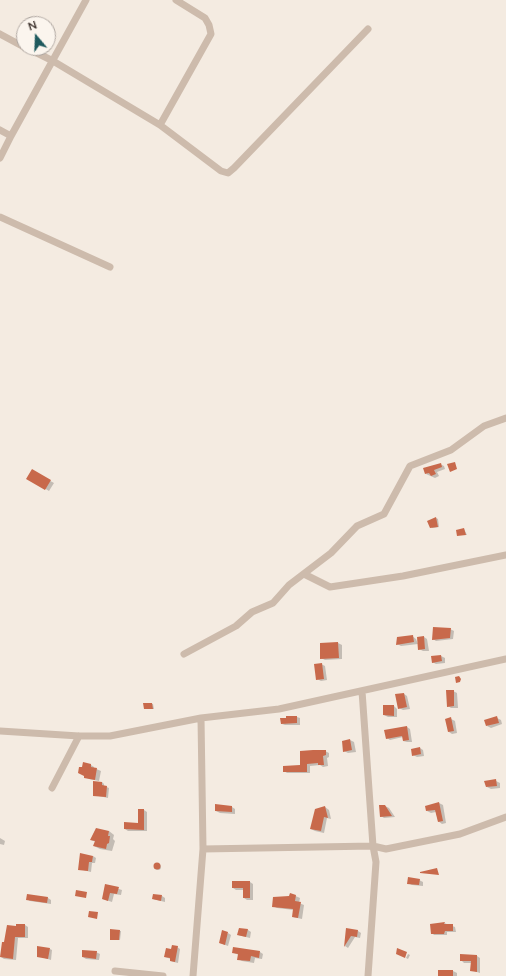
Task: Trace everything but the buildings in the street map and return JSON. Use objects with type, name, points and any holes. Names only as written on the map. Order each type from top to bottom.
[{"type":"street","points":[[0,158],[10,136],[86,0]]},
{"type":"street","points":[[160,125],[211,34],[210,25],[204,18],[176,0]]},
{"type":"street","points":[[43,56],[160,125],[221,171],[228,173],[368,29]]},
{"type":"street","points":[[0,34],[16,43]]},
{"type":"street","points":[[0,130],[10,136]]},
{"type":"street","points":[[0,217],[110,267]]},
{"type":"street","points":[[184,654],[236,626],[252,612],[273,603],[289,585],[331,553],[357,526],[384,514],[410,466],[452,450],[484,426],[506,418]]},
{"type":"street","points":[[304,574],[330,587],[403,576],[506,555]]},
{"type":"street","points":[[0,731],[79,736],[110,736],[200,718],[279,709],[506,659]]},
{"type":"street","points":[[362,691],[373,846],[376,862],[368,976]]},
{"type":"street","points":[[193,976],[203,849],[200,718]]},
{"type":"street","points":[[52,788],[79,736]]},
{"type":"street","points":[[203,849],[373,846],[386,849],[460,834],[506,817]]},
{"type":"street","points":[[115,971],[163,976]]}]
